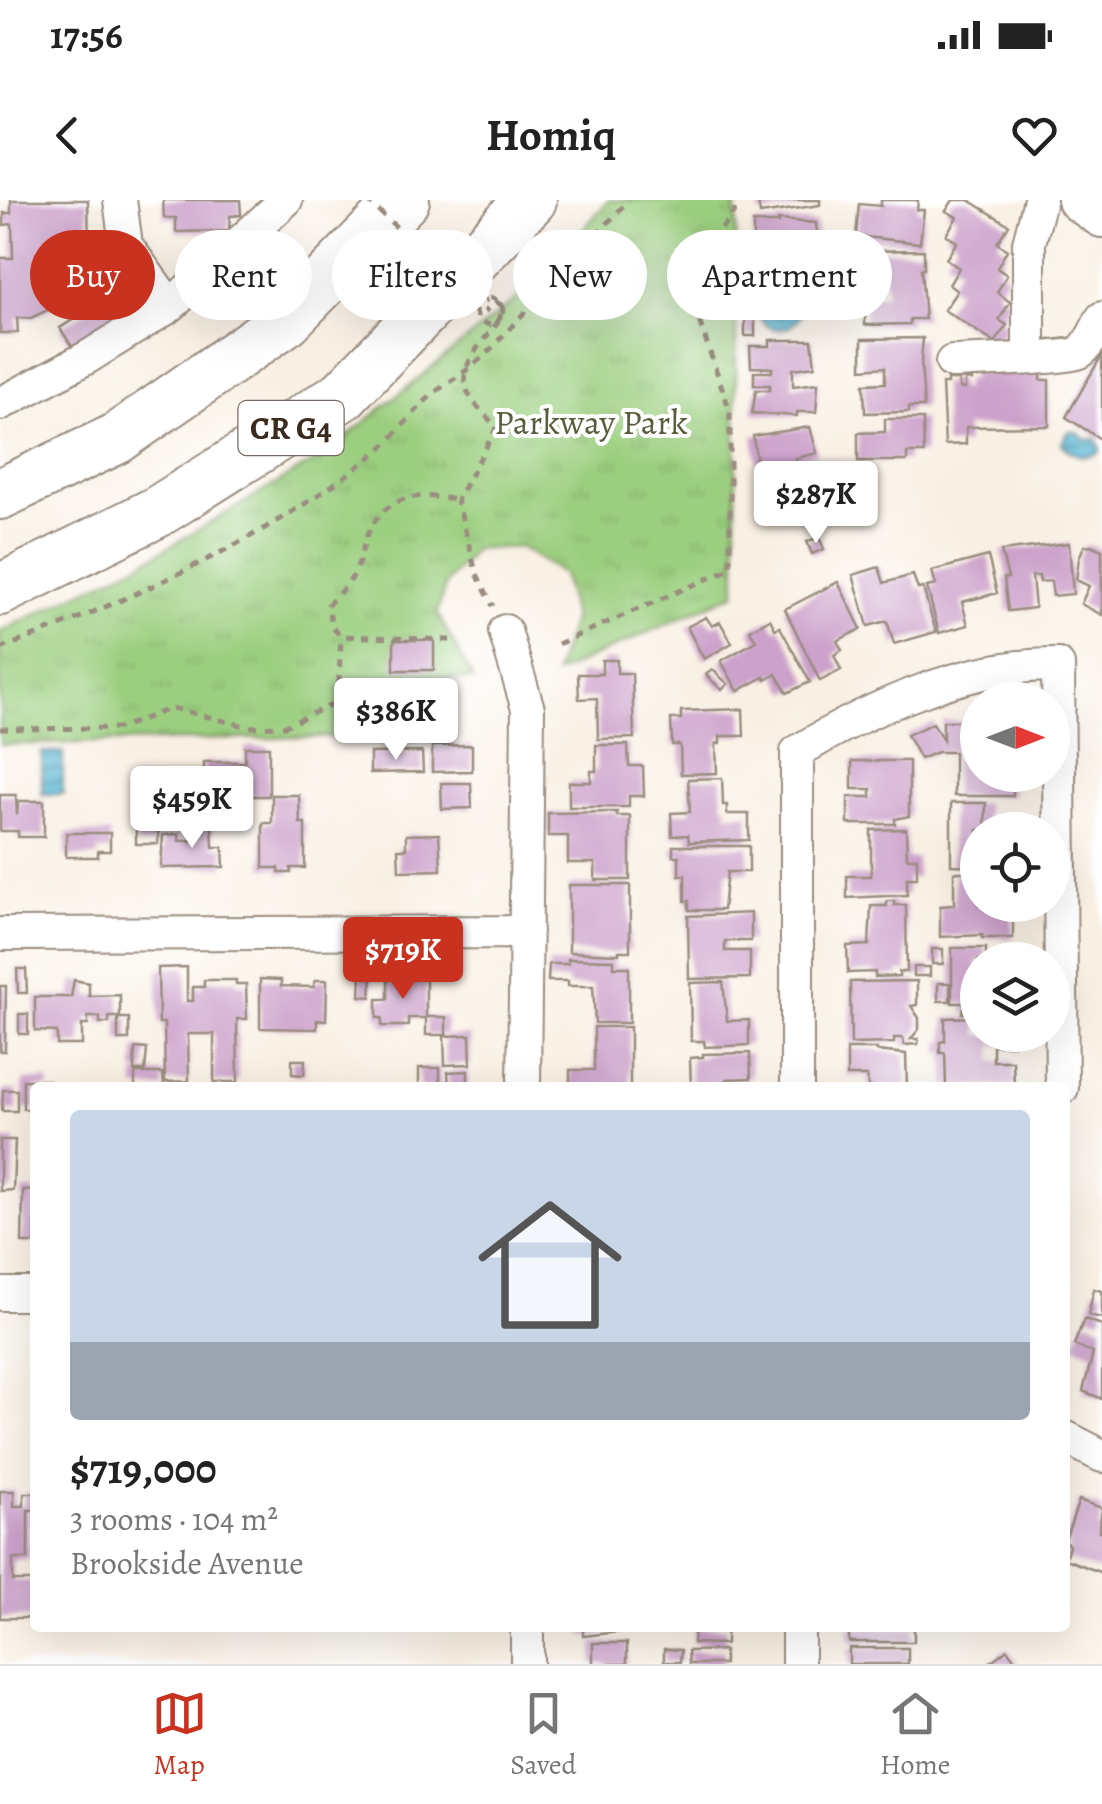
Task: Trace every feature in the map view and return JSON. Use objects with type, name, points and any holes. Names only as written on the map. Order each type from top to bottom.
[{"type":"highway","name":"CR G4","points":[[0,494],[116,439],[287,320],[404,200]]},
{"type":"highway","name":"CR G4","points":[[0,590],[157,512],[344,396],[532,200]]},
{"type":"main road","points":[[1079,200],[1102,216]]},
{"type":"street","points":[[120,200],[126,245],[170,306]]},
{"type":"street","points":[[0,404],[88,357],[170,306],[286,200]]},
{"type":"street","points":[[1029,356],[1030,243],[1040,200]]},
{"type":"street","points":[[952,362],[1069,356],[1080,352],[1102,318]]},
{"type":"street","points":[[505,632],[528,709],[524,1082]]},
{"type":"street","points":[[797,1082],[797,752],[928,689],[1024,664],[1058,665],[1062,1082]]},
{"type":"street","points":[[0,934],[526,932]]},
{"type":"street","points":[[0,1294],[30,1294]]},
{"type":"street","points":[[1070,1440],[1102,1456]]},
{"type":"street","points":[[526,1632],[527,1664]]},
{"type":"street","points":[[798,1632],[798,1664]]},
{"type":"path","points":[[367,200],[400,230]]},
{"type":"path","points":[[0,649],[179,573],[276,522],[379,450],[437,391],[463,376],[629,200]]},
{"type":"path","points":[[558,644],[730,569],[730,411],[691,297],[691,272],[734,212],[734,200]]},
{"type":"path","points":[[493,298],[502,303],[501,318],[467,361],[463,376],[473,404],[498,427],[457,500],[476,572],[505,632]]},
{"type":"path","points":[[479,320],[490,325],[500,318],[501,305],[493,300]]},
{"type":"path","points":[[450,640],[341,636],[333,628],[327,606],[352,579],[369,532],[383,512],[399,499],[422,494],[457,500]]},
{"type":"path","points":[[0,729],[120,728],[172,708],[249,727],[284,726],[338,702],[341,636]]},
{"type":"green space","name":"Parkway Park","points":[[609,200],[736,200],[736,230],[667,230],[667,320],[736,320],[736,593],[555,674],[573,617],[563,574],[520,547],[475,549],[446,583],[437,613],[473,679],[390,679],[388,735],[0,745],[0,632],[147,560],[323,456],[513,302],[513,320],[647,320],[647,230],[583,230]]},
{"type":"water","points":[[762,320],[797,320],[779,329]]},
{"type":"water","points":[[1069,431],[1078,432],[1084,439],[1096,439],[1099,453],[1083,456],[1069,451],[1062,443]]},
{"type":"water","points":[[42,752],[63,752],[63,794],[42,794]]},
{"type":"building","points":[[11,200],[88,200],[89,230],[30,230],[30,318],[17,318],[18,333],[0,333],[0,258],[13,258],[12,224],[4,225],[4,213],[11,213]]},
{"type":"building","points":[[163,200],[240,200],[241,215],[230,216],[229,230],[176,230],[176,218],[164,218]]},
{"type":"building","points":[[758,200],[820,200],[820,205],[760,214]]},
{"type":"building","points":[[881,200],[918,200],[917,210],[924,210],[920,243],[892,240],[892,230],[857,230],[859,204],[881,206]]},
{"type":"building","points":[[953,200],[969,200],[1009,225],[997,243],[1007,250],[997,268],[1007,275],[997,292],[1010,302],[999,320],[1007,325],[995,343],[944,310],[957,291],[949,285],[959,268],[946,259],[957,242],[946,235],[957,217],[946,211]]},
{"type":"building","points":[[753,223],[816,223],[817,230],[753,230]]},
{"type":"building","points":[[924,250],[921,269],[925,319],[910,319],[910,324],[865,325],[865,320],[892,320],[892,251]]},
{"type":"building","points":[[73,320],[123,320],[74,350],[60,328]]},
{"type":"building","points":[[745,320],[755,320],[755,336],[745,336]]},
{"type":"building","points":[[923,338],[924,407],[909,407],[909,412],[865,413],[864,384],[885,383],[885,367],[862,369],[862,339]]},
{"type":"building","points":[[770,340],[812,340],[815,366],[793,369],[793,386],[818,383],[816,412],[797,412],[797,416],[752,413],[756,390],[770,390],[770,385],[754,385],[754,372],[772,372],[772,368],[751,367],[750,346],[770,346]]},
{"type":"building","points":[[1102,355],[1102,440],[1066,417]]},
{"type":"building","points":[[1041,371],[1041,380],[1049,380],[1049,426],[966,427],[966,444],[945,445],[942,384],[947,384],[947,380],[959,380],[959,388],[965,389],[965,379],[972,380],[972,372]]},
{"type":"building","points":[[885,419],[923,419],[924,453],[907,453],[907,461],[858,461],[858,433],[885,432]]},
{"type":"building","points":[[810,427],[817,453],[796,458],[798,471],[794,471],[794,476],[818,469],[821,501],[764,510],[753,436]]},
{"type":"building","points":[[819,537],[824,549],[812,554],[807,542]]},
{"type":"building","points":[[1069,543],[1073,594],[1053,596],[1051,581],[1040,582],[1039,576],[1032,576],[1035,608],[1008,611],[1004,578],[1008,578],[1001,551]]},
{"type":"building","points":[[1084,546],[1102,550],[1102,615],[1081,604],[1089,586],[1076,580]]},
{"type":"building","points":[[988,556],[997,593],[962,602],[968,625],[939,633],[927,587],[936,585],[932,571]]},
{"type":"building","points":[[879,567],[884,583],[913,575],[918,589],[923,588],[936,632],[894,644],[887,621],[868,626],[853,575]]},
{"type":"building","points":[[838,582],[861,629],[837,641],[842,650],[834,655],[841,670],[820,681],[785,609]]},
{"type":"building","points":[[706,617],[712,626],[720,622],[732,643],[704,659],[687,627]]},
{"type":"building","points":[[770,619],[775,629],[780,627],[810,682],[787,693],[776,674],[738,691],[721,661],[756,641],[750,630]]},
{"type":"building","points":[[394,640],[434,640],[434,670],[394,670]]},
{"type":"building","points":[[602,660],[617,660],[617,673],[632,673],[634,738],[598,739],[597,698],[579,699],[578,674],[602,674]]},
{"type":"building","points":[[712,669],[728,684],[722,690],[706,675]]},
{"type":"building","points":[[743,709],[744,736],[720,736],[720,743],[716,744],[717,773],[681,774],[680,745],[672,745],[671,719],[681,719],[681,711]]},
{"type":"building","points":[[943,721],[960,721],[960,792],[1013,792],[1013,796],[954,796],[954,752],[937,752],[920,759],[907,735],[933,723],[943,740]]},
{"type":"building","points":[[472,745],[472,771],[432,772],[432,746]]},
{"type":"building","points":[[596,745],[628,745],[629,766],[643,766],[644,796],[629,796],[629,807],[569,807],[569,782],[591,782],[591,771],[596,771]]},
{"type":"building","points":[[245,747],[269,747],[269,796],[245,796]]},
{"type":"building","points":[[422,752],[423,772],[370,773],[370,753]]},
{"type":"building","points":[[852,761],[909,761],[909,816],[895,819],[895,824],[848,824],[848,797],[871,797],[871,789],[852,789]]},
{"type":"building","points":[[204,762],[243,762],[243,806],[204,807]]},
{"type":"building","points":[[722,778],[727,814],[749,814],[749,840],[689,842],[688,835],[672,836],[671,813],[690,812],[688,779]]},
{"type":"building","points":[[136,779],[161,779],[158,844],[136,844]]},
{"type":"building","points":[[441,783],[471,783],[472,808],[442,809]]},
{"type":"building","points":[[0,795],[16,795],[17,815],[18,801],[44,801],[44,837],[18,837],[18,831],[0,831]]},
{"type":"building","points":[[272,795],[299,795],[300,823],[305,823],[305,868],[291,868],[291,873],[263,868],[263,823],[272,823]]},
{"type":"building","points":[[951,803],[986,803],[986,812],[960,812],[960,865],[951,865]]},
{"type":"building","points":[[617,812],[617,816],[630,816],[630,880],[595,880],[595,863],[568,863],[568,836],[548,836],[548,813]]},
{"type":"building","points":[[169,813],[192,813],[193,825],[170,825]]},
{"type":"building","points":[[198,826],[212,826],[213,847],[223,847],[224,867],[161,868],[163,835],[179,834],[179,841],[198,840]]},
{"type":"building","points":[[906,829],[907,858],[917,858],[917,878],[907,878],[907,895],[847,898],[847,876],[871,876],[871,830]]},
{"type":"building","points":[[66,833],[110,833],[110,851],[98,851],[98,857],[66,857]]},
{"type":"building","points":[[439,834],[441,870],[399,871],[398,849],[406,849],[406,835]]},
{"type":"building","points":[[673,846],[749,846],[749,872],[727,872],[723,910],[689,910],[685,875],[679,875],[679,856],[673,856]]},
{"type":"building","points":[[954,872],[960,872],[960,922],[1013,922],[1013,938],[940,937],[940,906],[954,905]]},
{"type":"building","points":[[569,885],[630,885],[630,951],[569,952]]},
{"type":"building","points":[[887,901],[906,905],[907,972],[875,977],[875,972],[848,973],[847,946],[869,945],[871,906],[887,906]]},
{"type":"building","points":[[751,913],[751,941],[725,941],[725,951],[750,951],[750,978],[689,979],[688,916]]},
{"type":"building","points":[[952,948],[960,948],[960,1003],[952,1003]]},
{"type":"building","points":[[932,949],[943,949],[943,964],[932,964]]},
{"type":"building","points":[[568,959],[614,960],[614,967],[629,967],[629,1023],[595,1023],[593,986],[548,981],[549,964],[568,964]]},
{"type":"building","points":[[187,967],[187,1001],[193,1001],[193,987],[204,987],[204,980],[236,980],[236,984],[246,984],[247,1019],[237,1019],[238,1082],[214,1082],[214,1034],[188,1034],[189,1081],[165,1082],[158,968]]},
{"type":"building","points":[[914,967],[930,967],[930,976],[914,976]]},
{"type":"building","points":[[17,969],[26,969],[27,993],[18,993]]},
{"type":"building","points":[[361,973],[372,973],[371,997],[360,996]]},
{"type":"building","points":[[260,979],[281,980],[281,986],[314,987],[315,980],[327,980],[326,1020],[317,1020],[317,1029],[260,1028]]},
{"type":"building","points":[[388,979],[426,979],[426,1018],[408,1018],[408,1026],[382,1026],[382,1018],[377,1018],[377,999],[388,999]]},
{"type":"building","points":[[74,980],[89,983],[89,996],[120,995],[120,1017],[109,1017],[109,1023],[100,1023],[100,1017],[88,1017],[88,1025],[82,1025],[82,1045],[57,1045],[57,1032],[35,1031],[35,997],[71,997]]},
{"type":"building","points":[[917,981],[917,1005],[911,1006],[919,1018],[919,1029],[911,1039],[918,1039],[918,1044],[904,1045],[903,1038],[894,1038],[894,1043],[851,1044],[850,982]]},
{"type":"building","points":[[723,982],[727,1021],[749,1020],[749,1045],[705,1047],[704,1041],[691,1041],[690,983]]},
{"type":"building","points":[[938,983],[950,983],[950,1001],[938,1001]]},
{"type":"building","points":[[0,986],[6,986],[5,1051],[0,1051]]},
{"type":"building","points":[[19,1014],[28,1014],[28,1034],[19,1034]]},
{"type":"building","points":[[426,1017],[446,1017],[446,1035],[426,1035]]},
{"type":"building","points":[[118,1018],[129,1018],[129,1040],[118,1040]]},
{"type":"building","points":[[945,1018],[960,1018],[960,1052],[993,1052],[993,1061],[1013,1061],[1014,1082],[946,1082],[945,1053],[940,1053],[940,1042],[945,1041]]},
{"type":"building","points":[[594,1027],[630,1027],[630,1082],[570,1082],[570,1070],[594,1070]]},
{"type":"building","points":[[470,1035],[471,1064],[445,1065],[444,1036]]},
{"type":"building","points":[[135,1048],[147,1049],[145,1071],[134,1071]]},
{"type":"building","points":[[847,1049],[906,1054],[907,1082],[868,1082],[867,1076],[847,1076]]},
{"type":"building","points":[[750,1053],[751,1078],[691,1082],[690,1058]]},
{"type":"building","points":[[292,1060],[305,1060],[304,1075],[292,1074]]},
{"type":"building","points":[[419,1068],[440,1068],[440,1082],[419,1082]]},
{"type":"building","points":[[468,1071],[468,1082],[449,1082],[448,1072]]},
{"type":"building","points":[[135,1073],[163,1073],[164,1082],[135,1082]]},
{"type":"building","points":[[23,1080],[49,1080],[30,1082],[30,1109],[23,1109]]},
{"type":"building","points":[[3,1090],[17,1090],[17,1111],[2,1111]]},
{"type":"building","points":[[0,1140],[15,1140],[13,1190],[0,1191]]},
{"type":"building","points":[[23,1190],[30,1190],[30,1243],[22,1243]]},
{"type":"building","points":[[1094,1289],[1102,1291],[1102,1318],[1088,1315]]},
{"type":"building","points":[[1084,1319],[1102,1325],[1102,1399],[1083,1391],[1093,1353],[1074,1345]]},
{"type":"building","points":[[0,1491],[14,1491],[14,1506],[24,1506],[24,1493],[30,1493],[28,1559],[13,1559],[13,1581],[30,1581],[30,1618],[0,1618]]},
{"type":"building","points":[[1079,1500],[1102,1508],[1102,1573],[1070,1561],[1070,1526]]},
{"type":"building","points":[[583,1632],[619,1632],[583,1636]]},
{"type":"building","points":[[694,1632],[726,1632],[726,1644],[693,1643]]},
{"type":"building","points":[[849,1632],[914,1632],[914,1642],[849,1642]]},
{"type":"building","points":[[593,1643],[627,1643],[627,1664],[593,1664]]},
{"type":"building","points":[[849,1648],[908,1648],[908,1664],[849,1664]]},
{"type":"building","points":[[664,1649],[681,1650],[680,1662],[664,1662]]},
{"type":"building","points":[[1007,1649],[1018,1664],[988,1664]]},
{"type":"building","points":[[724,1650],[724,1664],[689,1664],[688,1651]]}]
